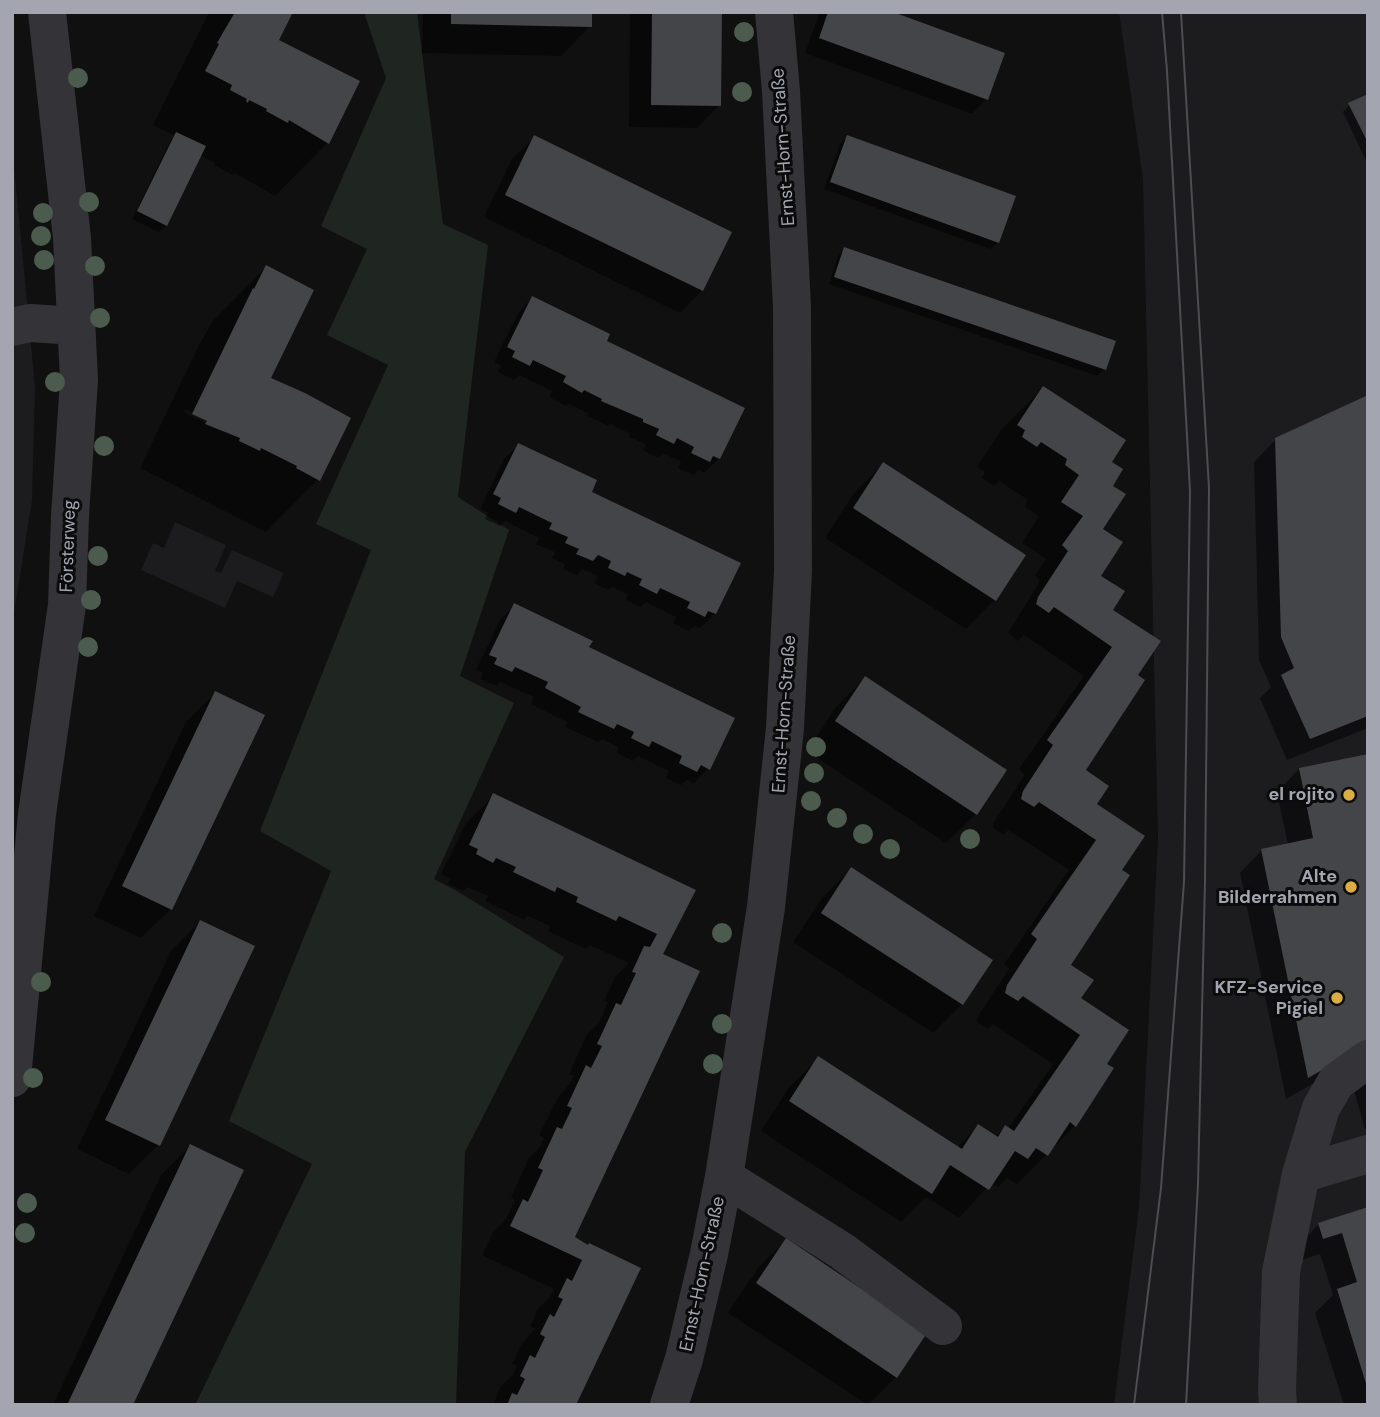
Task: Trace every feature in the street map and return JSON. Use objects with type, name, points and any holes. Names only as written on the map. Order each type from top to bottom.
[{"type":"street","name":"Försterweg","points":[[12,1078],[37,814],[67,605],[79,380],[72,238],[47,12]]},
{"type":"street","name":"Ernst-Horn-Straße","points":[[669,1405],[684,1359],[724,1177],[766,907],[785,728],[793,571],[792,293],[774,12]]},
{"type":"street","points":[[12,327],[30,323],[76,326]]},
{"type":"street","points":[[1278,1405],[1282,1272],[1301,1174],[1321,1108],[1336,1082],[1368,1059]]},
{"type":"street","points":[[1301,1174],[1368,1154]]},
{"type":"street","points":[[724,1177],[842,1251],[943,1326]]},
{"type":"shaded area","points":[[364,12],[417,12],[443,224],[488,245],[458,497],[509,530],[460,676],[514,703],[434,879],[564,957],[465,1152],[456,1405],[195,1405],[312,1164],[229,1121],[331,871],[260,831],[371,550],[316,524],[388,365],[327,335],[367,249],[321,226],[386,78]]},
{"type":"shaded area","points":[[1119,12],[1368,12],[1368,1405],[1114,1405],[1139,1207],[1158,838],[1143,179]]},
{"type":"shaded area","points":[[14,166],[35,387],[32,500],[12,625],[12,167]]},
{"type":"shaded area","points":[[175,522],[226,545],[215,571],[221,573],[232,550],[284,573],[273,597],[237,581],[225,608],[141,570],[153,543],[164,548]]},
{"type":"building","points":[[235,12],[293,12],[279,40],[360,81],[329,144],[289,120],[288,123],[249,100],[248,103],[247,99],[230,90],[232,85],[205,71]]},
{"type":"building","points":[[451,12],[592,12],[592,27],[451,24]]},
{"type":"building","points":[[652,12],[722,12],[721,106],[651,105]]},
{"type":"building","points":[[828,12],[893,12],[1005,53],[988,100],[819,38]]},
{"type":"building","points":[[1368,94],[1368,143],[1348,103]]},
{"type":"building","points":[[176,132],[206,146],[167,226],[137,211]]},
{"type":"building","points":[[534,135],[732,232],[703,291],[505,195]]},
{"type":"building","points":[[847,135],[1016,196],[999,243],[830,182]]},
{"type":"building","points":[[844,247],[1116,341],[1106,370],[834,277]]},
{"type":"building","points":[[266,265],[314,290],[271,378],[351,418],[320,481],[261,448],[260,451],[239,441],[240,438],[205,424],[207,421],[192,414]]},
{"type":"building","points":[[532,296],[610,334],[607,341],[745,408],[720,459],[713,456],[710,462],[691,453],[694,447],[677,438],[674,444],[656,435],[659,429],[643,422],[643,419],[563,382],[566,376],[533,360],[530,366],[512,357],[515,351],[507,347]]},
{"type":"building","points":[[1043,386],[1126,440],[1112,462],[1123,469],[1113,486],[1126,494],[1103,529],[1123,542],[1101,576],[1125,591],[1113,610],[1161,641],[1138,675],[1145,680],[1086,770],[1109,786],[1097,804],[1145,836],[1122,870],[1130,875],[1071,965],[1094,980],[1081,998],[1129,1030],[1107,1064],[1114,1068],[1076,1127],[1070,1122],[1048,1156],[1036,1148],[1028,1159],[1015,1151],[989,1190],[950,1165],[932,1194],[789,1101],[818,1056],[962,1149],[978,1124],[998,1137],[1005,1125],[1014,1131],[1080,1035],[1023,996],[1018,1001],[1005,993],[1007,985],[1037,939],[1031,934],[1096,840],[1039,802],[1034,807],[1021,799],[1023,791],[1053,745],[1047,740],[1112,647],[1054,607],[1049,613],[1036,604],[1068,551],[1062,545],[1083,516],[1061,502],[1079,475],[1065,465],[1067,459],[1041,442],[1037,447],[1022,437],[1025,430],[1017,425]]},
{"type":"building","points":[[1368,395],[1368,716],[1310,739],[1281,675],[1294,668],[1281,637],[1275,438]]},
{"type":"building","points":[[518,443],[597,480],[592,492],[741,563],[716,614],[708,611],[705,617],[687,608],[690,602],[660,588],[657,594],[639,585],[642,579],[627,572],[625,576],[608,568],[611,561],[598,555],[593,561],[576,554],[579,549],[565,543],[568,537],[549,529],[552,523],[519,507],[516,513],[498,504],[501,498],[493,494]]},
{"type":"building","points":[[883,462],[1026,555],[996,601],[853,508]]},
{"type":"building","points":[[514,603],[593,641],[589,647],[735,718],[710,770],[701,765],[697,772],[679,763],[682,756],[652,741],[649,747],[631,738],[634,732],[617,724],[614,729],[578,712],[581,707],[545,688],[548,682],[515,667],[512,672],[494,664],[497,658],[489,655]]},
{"type":"building","points":[[865,676],[1007,770],[977,815],[835,721]]},
{"type":"building","points":[[215,691],[265,715],[172,910],[122,886]]},
{"type":"building","points":[[1368,754],[1368,1044],[1308,1078],[1261,849],[1313,838],[1299,768]]},
{"type":"building","points":[[493,793],[696,890],[663,954],[700,971],[575,1237],[641,1268],[576,1405],[507,1405],[512,1393],[517,1395],[525,1379],[520,1376],[530,1355],[535,1358],[545,1337],[540,1334],[550,1314],[554,1317],[563,1299],[558,1297],[567,1278],[572,1281],[582,1260],[510,1226],[523,1199],[528,1202],[543,1170],[538,1168],[557,1127],[562,1129],[572,1108],[567,1106],[586,1065],[591,1068],[602,1046],[597,1044],[616,1003],[621,1005],[636,973],[632,972],[644,946],[650,947],[657,934],[619,916],[616,921],[576,902],[578,897],[557,887],[555,892],[513,872],[516,867],[496,858],[493,863],[476,854],[478,849],[469,845]]},
{"type":"building","points":[[851,867],[993,960],[963,1005],[821,913]]},
{"type":"building","points":[[200,920],[255,946],[160,1146],[105,1120]]},
{"type":"building","points":[[190,1144],[244,1170],[133,1405],[67,1405]]},
{"type":"building","points":[[1368,1207],[1367,1387],[1337,1289],[1357,1282],[1342,1233],[1323,1239],[1318,1223]]},
{"type":"building","points":[[786,1238],[927,1333],[897,1378],[756,1283]]},
{"type":"tram line","points":[[1134,1405],[1161,1188],[1184,882],[1190,491],[1162,12]]},
{"type":"tram line","points":[[1181,12],[1209,488],[1205,881],[1198,1184],[1186,1405]]},
{"type":"place","name":"el rojito","points":[[1349,795]]},
{"type":"place","name":"Alte Bilderrahmen","points":[[1351,887]]},
{"type":"place","name":"KFZ-Service Pigiel","points":[[1337,998]]}]
